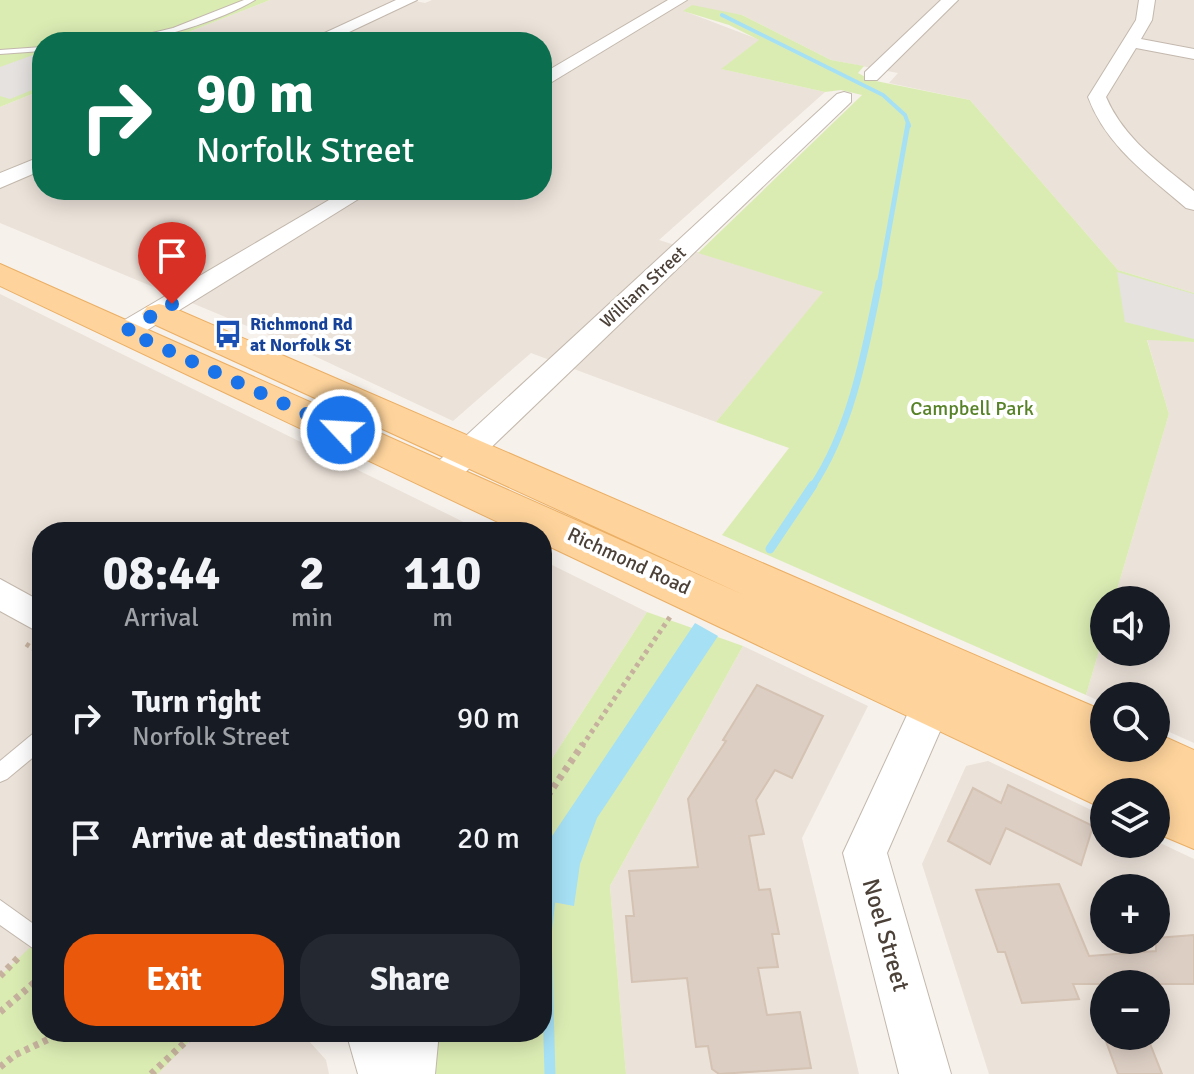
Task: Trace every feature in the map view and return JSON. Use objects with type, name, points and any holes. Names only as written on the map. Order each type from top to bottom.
[{"type":"main road","name":"Richmond Road","points":[[0,243],[141,322],[940,685],[1102,778]]},
{"type":"main road","name":"Richmond Road","points":[[0,274],[141,322]]},
{"type":"main road","name":"Richmond Road","points":[[940,685],[1090,731]]},
{"type":"main road","points":[[1165,762],[1194,775]]},
{"type":"main road","points":[[1170,812],[1194,823]]},
{"type":"street","points":[[337,32],[409,0]]},
{"type":"street","points":[[552,76],[679,0]]},
{"type":"street","points":[[871,76],[950,0]]},
{"type":"street","points":[[1147,0],[1144,20],[1097,97],[1100,109],[1124,139],[1194,203]]},
{"type":"street","points":[[1131,42],[1194,54]]},
{"type":"street","name":"William Street","points":[[454,464],[844,98]]},
{"type":"street","points":[[0,181],[32,167]]},
{"type":"street","points":[[141,322],[345,200]]},
{"type":"street","points":[[0,593],[32,614]]},
{"type":"street","name":"Noel Street","points":[[925,1074],[865,853],[940,685]]},
{"type":"street","points":[[374,1042],[384,1074]]},
{"type":"street","points":[[409,1074],[413,1042]]},
{"type":"lane","points":[[166,32],[251,0]]},
{"type":"lane","points":[[0,52],[32,50]]},
{"type":"lane","points":[[0,773],[32,746]]},
{"type":"lane","points":[[0,911],[32,936]]},
{"type":"path","points":[[552,789],[676,608]]},
{"type":"path","points":[[0,1012],[32,985]]},
{"type":"path","points":[[0,1067],[15,1055],[43,1042]]},
{"type":"path","points":[[151,1074],[185,1042]]},
{"type":"shaded area","points":[[270,0],[410,0],[425,3],[432,0],[1194,0],[1194,293],[1118,270],[970,100],[889,83],[898,73],[831,60],[742,15],[684,11],[760,40],[722,69],[825,92],[659,240],[824,292],[716,422],[531,353],[453,421],[276,338],[0,223],[0,107],[32,94],[32,200],[552,200],[552,32],[188,32]]},
{"type":"shaded area","points":[[32,55],[32,90],[10,99],[0,96],[0,67]]},
{"type":"shaded area","points":[[1117,272],[1194,294],[1194,339],[1125,322]]},
{"type":"shaded area","points":[[0,294],[464,522],[32,522],[32,1042],[310,1042],[326,1060],[329,1074],[0,1074]]},
{"type":"shaded area","points":[[1147,339],[1194,342],[1194,743],[1170,732],[1170,682],[1090,682],[1090,697],[1086,695],[1095,666],[1170,666],[1170,586],[1118,586],[1169,414]]},
{"type":"shaded area","points":[[552,565],[647,612],[552,759]]},
{"type":"shaded area","points":[[743,646],[868,706],[802,838],[859,1074],[626,1074],[610,886]]},
{"type":"shaded area","points":[[988,761],[1090,809],[1090,858],[1170,858],[1170,848],[1194,859],[1194,1074],[989,1074],[922,864],[966,766]]},
{"type":"green space","points":[[0,0],[270,0],[188,32],[32,32],[32,94],[0,107]]},
{"type":"green space","name":"Campbell Park","points":[[692,5],[742,15],[831,60],[864,66],[858,73],[871,80],[970,100],[1118,270],[1194,293],[1194,342],[1147,340],[1169,414],[1118,586],[1090,586],[1090,666],[1095,666],[1086,695],[722,535],[789,448],[716,422],[823,292],[698,253],[862,95],[841,90],[825,92],[721,69],[759,40],[729,25],[683,11]]},
{"type":"green space","points":[[647,612],[743,646],[610,886],[626,1074],[422,1074],[426,1042],[552,1042],[552,759]]},
{"type":"green space","points":[[32,946],[32,1042],[188,1042],[158,1074],[0,1074],[0,976]]},
{"type":"water","points":[[695,623],[718,636],[597,818],[580,864],[574,906],[552,902],[552,836]]},
{"type":"building","points":[[757,685],[823,716],[792,778],[775,770],[756,800],[764,834],[749,836],[759,890],[770,889],[779,934],[772,934],[778,967],[758,968],[767,1015],[800,1012],[811,1068],[719,1074],[712,1069],[708,1046],[696,1047],[687,978],[632,982],[626,916],[634,916],[629,871],[698,867],[688,799],[726,741],[723,740]]},
{"type":"building","points":[[1008,785],[1090,825],[1090,836],[1081,865],[1006,828],[990,864],[948,841],[973,788],[1001,803]]},
{"type":"building","points":[[1059,884],[1089,956],[1170,954],[1170,937],[1194,935],[1194,984],[1170,984],[1170,970],[1090,970],[1090,984],[1073,984],[1079,999],[1022,1003],[1005,952],[998,952],[976,890]]},
{"type":"building","points":[[1109,1050],[1153,1050],[1162,1074],[1118,1074]]},
{"type":"waterway","points":[[722,15],[883,95],[905,115],[909,126]]},
{"type":"waterway","points":[[879,285],[908,124]]},
{"type":"waterway","points":[[812,487],[826,464],[847,415],[879,283]]},
{"type":"waterway","points":[[770,549],[813,485]]},
{"type":"waterway","points":[[549,1042],[550,1074]]},
{"type":"place","name":"Richmond Rd at Norfolk St","points":[[228,334]]},
{"type":"route","points":[[172,304],[126,331],[341,430]]}]
